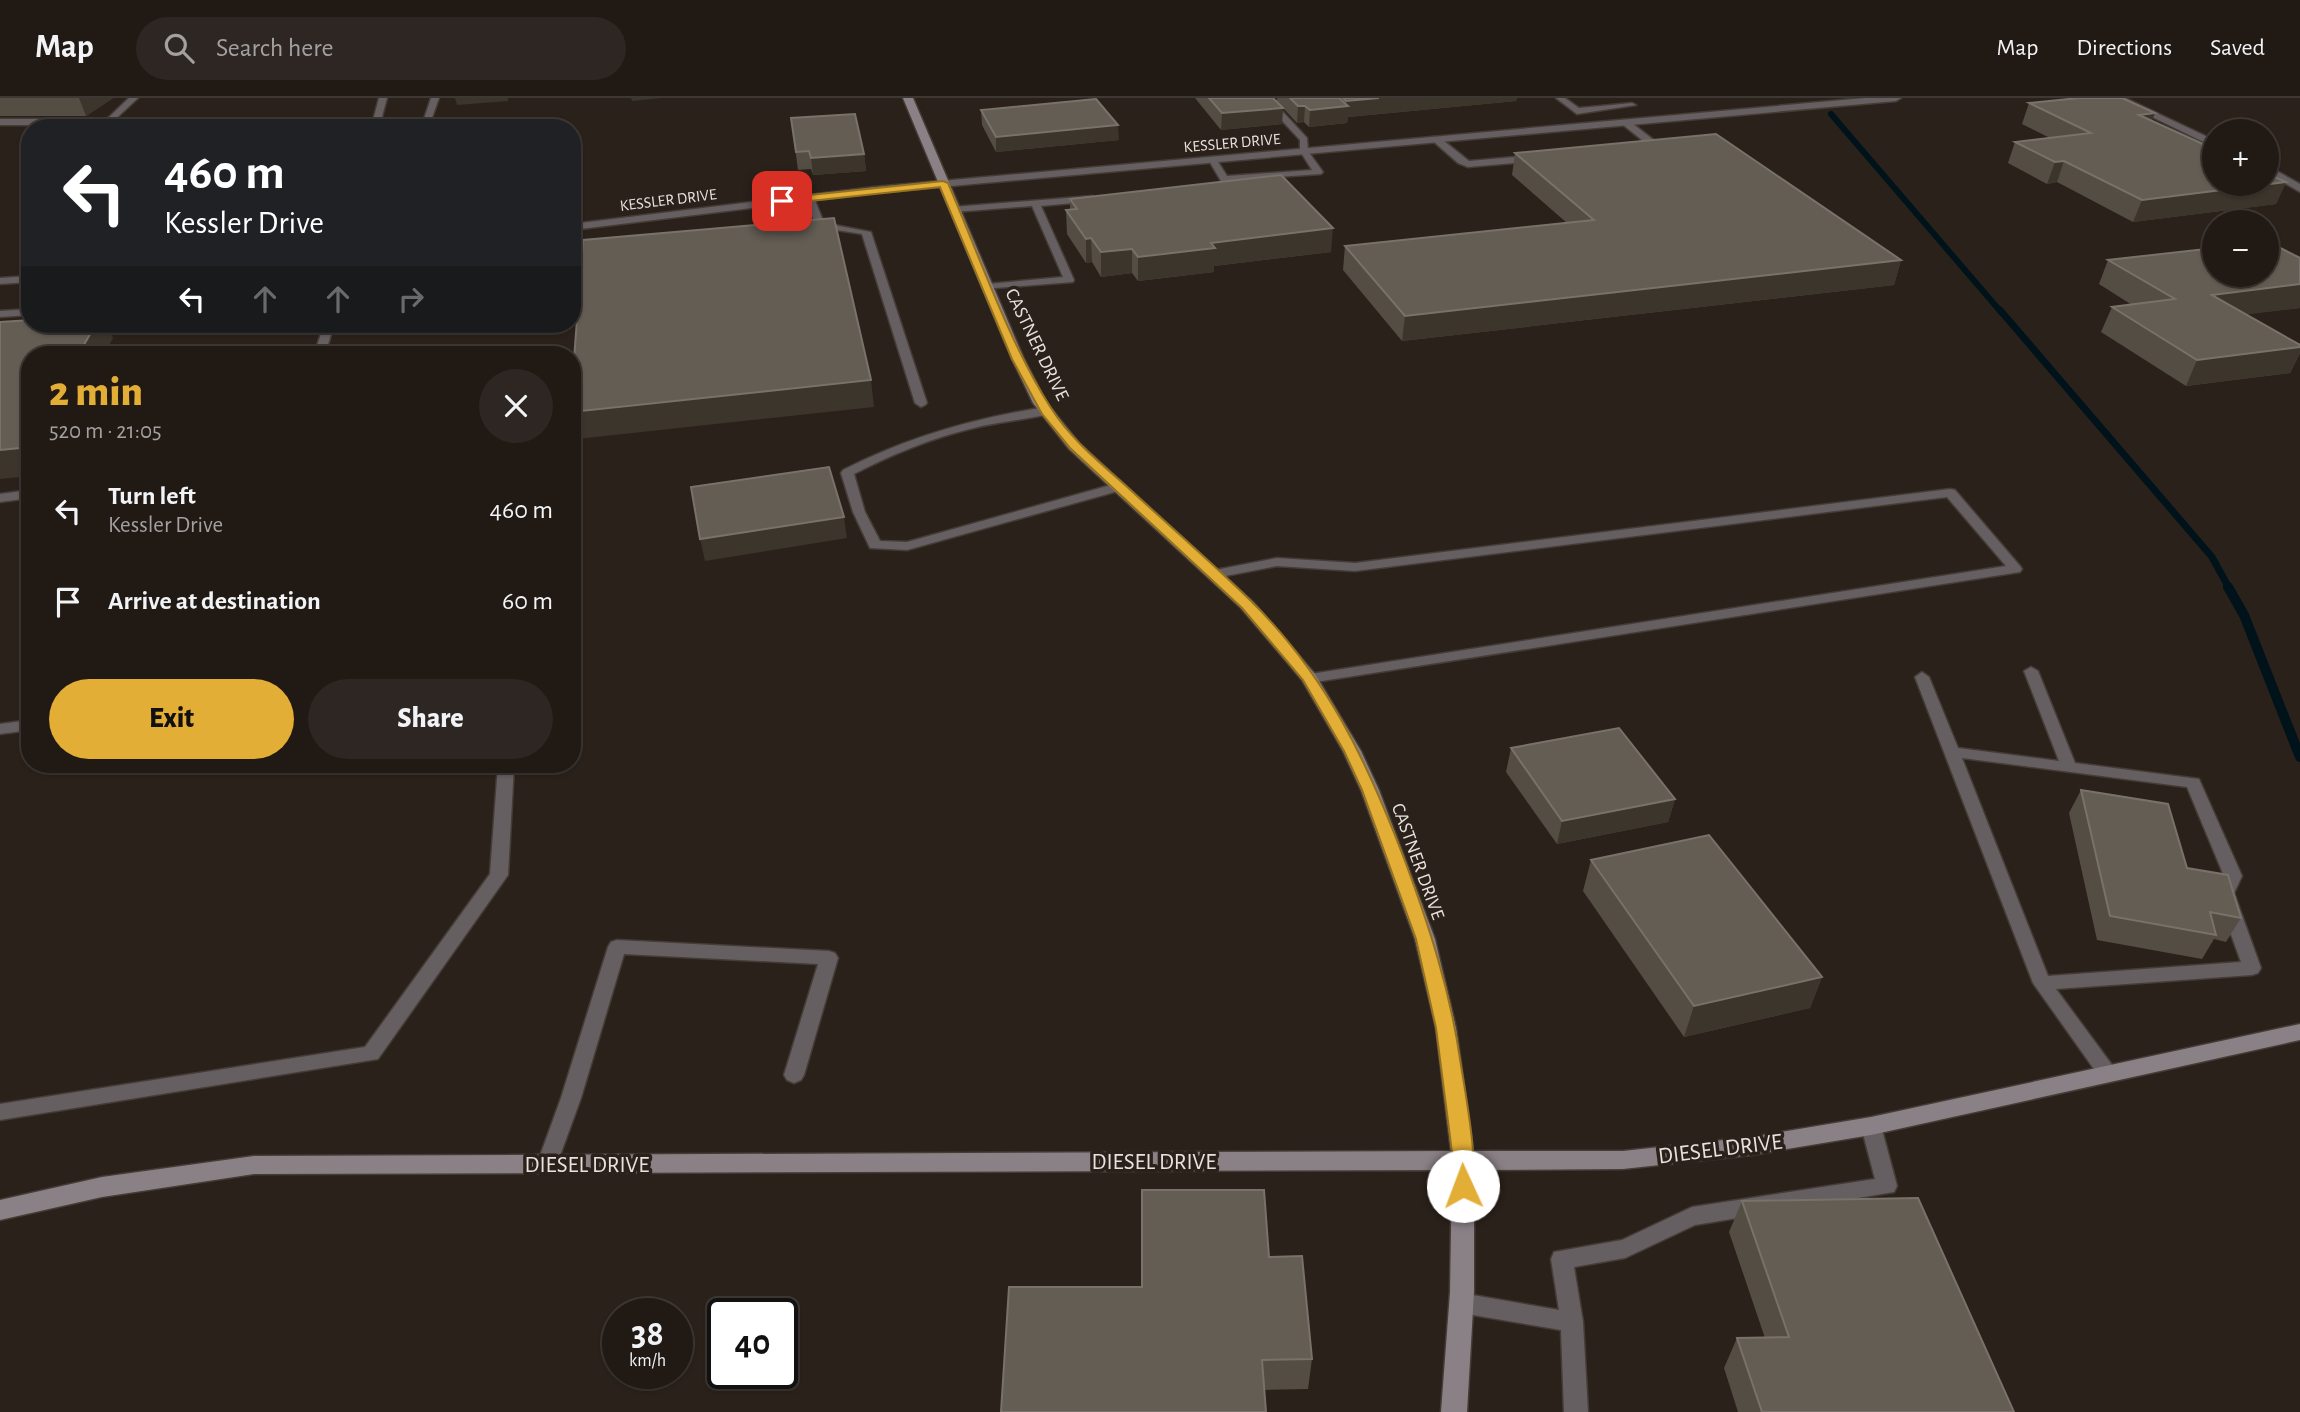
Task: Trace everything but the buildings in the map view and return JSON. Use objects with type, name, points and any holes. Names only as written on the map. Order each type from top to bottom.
[{"type":"street","name":"CASTNER DRIVE","points":[[908,98],[1018,359],[1046,411],[1074,446],[1247,605],[1309,678],[1352,751],[1370,790],[1425,939],[1446,1028],[1463,1160],[1461,1303],[1454,1412]]},
{"type":"street","name":"KESSLER DRIVE","points":[[581,225],[943,183],[1896,98]]},
{"type":"street","points":[[2118,98],[2202,138]]},
{"type":"street","points":[[2279,174],[2300,189]]},
{"type":"street","name":"DIESEL DRIVE","points":[[0,1210],[102,1187],[254,1165],[1623,1160],[1751,1146],[1871,1126],[2300,1032]]},
{"type":"lane","points":[[112,119],[134,98]]},
{"type":"lane","points":[[377,119],[383,98]]},
{"type":"lane","points":[[428,119],[435,98]]},
{"type":"lane","points":[[1213,187],[1224,179],[1318,172],[1304,151],[1304,140],[1265,98]]},
{"type":"lane","points":[[1560,98],[1577,111],[1632,105]]},
{"type":"lane","points":[[1595,109],[1652,143],[1650,147],[1624,150]]},
{"type":"lane","points":[[0,122],[21,122]]},
{"type":"lane","points":[[1436,139],[1468,164],[1546,157]]},
{"type":"lane","points":[[1212,159],[1224,179]]},
{"type":"lane","points":[[809,198],[820,225],[866,232],[921,403]]},
{"type":"lane","points":[[955,209],[1108,198]]},
{"type":"lane","points":[[988,287],[1069,279],[1035,203]]},
{"type":"lane","points":[[0,281],[21,280]]},
{"type":"lane","points":[[0,314],[21,313]]},
{"type":"lane","points":[[1046,411],[998,417],[914,440],[847,473],[859,512],[875,545],[907,546],[1118,486]]},
{"type":"lane","points":[[1215,574],[1277,562],[1355,567],[1950,493],[2015,569],[1309,678]]},
{"type":"lane","points":[[0,498],[21,495]]},
{"type":"lane","points":[[2031,671],[2069,767]]},
{"type":"lane","points":[[1922,677],[2042,983],[2108,1074]]},
{"type":"lane","points":[[0,729],[21,726]]},
{"type":"lane","points":[[1952,752],[2193,783],[2233,876],[2225,893],[2252,968],[2042,983]]},
{"type":"lane","points":[[0,1112],[371,1054],[499,875],[505,773]]},
{"type":"lane","points":[[547,1164],[617,947],[829,958],[794,1075]]},
{"type":"lane","points":[[1576,1412],[1572,1322],[1562,1259],[1625,1249],[1692,1216],[1887,1186],[1871,1126]]},
{"type":"lane","points":[[1461,1303],[1572,1322]]},
{"type":"waterway","points":[[1831,114],[2001,312]]},
{"type":"waterway","points":[[2000,310],[2212,557],[2229,588]]},
{"type":"waterway","points":[[2228,587],[2244,615],[2300,757]]},
{"type":"route","points":[[782,201],[943,183],[1018,359],[1040,403],[1074,446],[1247,605],[1309,678],[1352,751],[1370,790],[1425,939],[1446,1028],[1463,1160],[1463,1186]]}]
